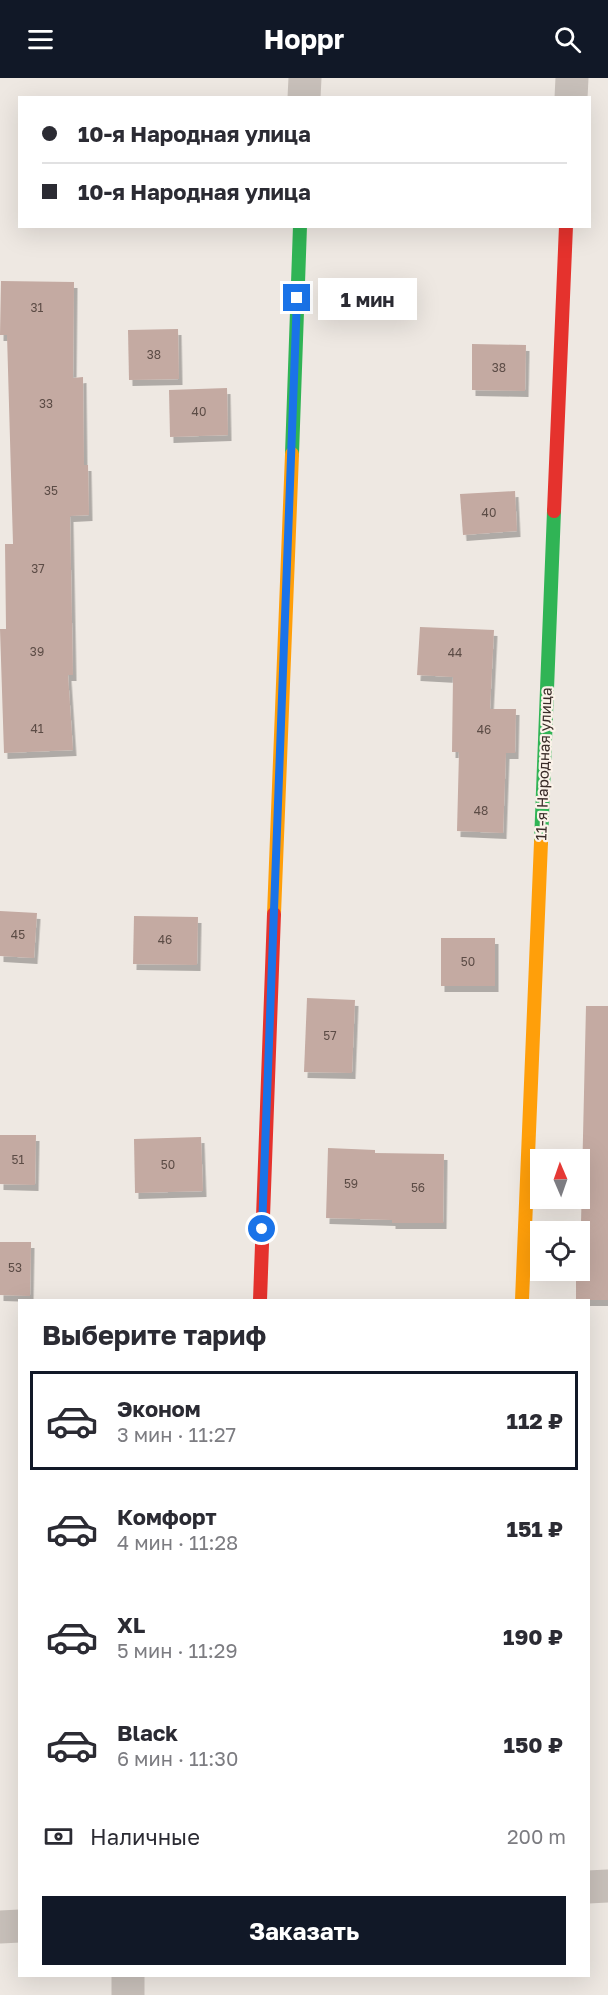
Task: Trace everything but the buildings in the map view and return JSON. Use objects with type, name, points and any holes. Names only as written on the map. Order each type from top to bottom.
[{"type":"street","points":[[304,96],[305,78]]},
{"type":"street","points":[[571,96],[572,78]]},
{"type":"street","points":[[260,1299],[300,228]]},
{"type":"street","name":"11-я Народная улица","points":[[522,1299],[566,228]]},
{"type":"street","points":[[590,1887],[608,1886]]},
{"type":"street","points":[[0,1927],[18,1926]]},
{"type":"street","points":[[128,1977],[128,1995]]},
{"type":"traffic: fast","points":[[292,454],[300,228]]},
{"type":"traffic: fast","points":[[541,842],[554,511]]},
{"type":"traffic: slow","points":[[274,914],[292,454]]},
{"type":"traffic: slow","points":[[522,1299],[541,842]]},
{"type":"traffic: jam","points":[[554,511],[566,228]]},
{"type":"traffic: jam","points":[[260,1299],[274,914]]},
{"type":"route","points":[[262,1229],[297,298]]}]
